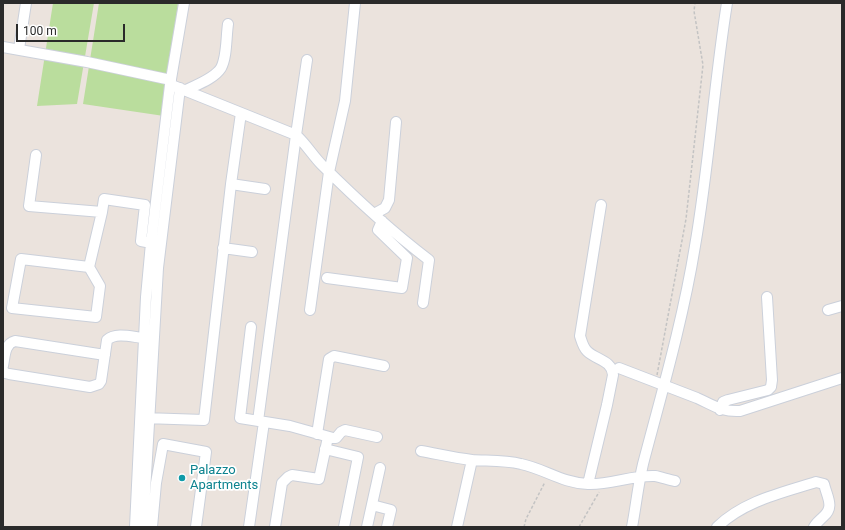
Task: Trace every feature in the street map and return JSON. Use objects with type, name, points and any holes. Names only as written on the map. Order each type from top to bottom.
[{"type":"street","points":[[19,49],[26,3]]},
{"type":"street","points":[[152,527],[147,481],[145,418],[144,338],[146,297],[156,244],[177,86],[184,3]]},
{"type":"street","points":[[310,310],[329,172],[346,101],[355,3]]},
{"type":"street","points":[[632,527],[660,384],[684,302],[695,247],[705,180],[727,3]]},
{"type":"street","points":[[177,86],[212,77],[220,69],[224,57],[228,24]]},
{"type":"street","points":[[3,47],[87,62],[177,86],[296,135],[304,142],[320,164],[378,218],[429,260],[423,303]]},
{"type":"street","points":[[249,527],[296,135],[308,60]]},
{"type":"street","points":[[145,418],[204,420],[231,184],[241,113]]},
{"type":"street","points":[[327,278],[402,288],[407,258],[378,230],[378,218],[389,200],[396,122]]},
{"type":"street","points":[[36,155],[29,206],[102,212]]},
{"type":"street","points":[[231,184],[265,189]]},
{"type":"street","points":[[90,267],[21,259],[12,308],[96,317],[100,286],[90,267],[104,199],[145,204],[141,241],[156,244]]},
{"type":"street","points":[[588,484],[613,375],[609,364],[588,352],[583,345],[580,336],[601,205]]},
{"type":"street","points":[[145,418],[154,338],[156,244]]},
{"type":"street","points":[[224,248],[252,252]]},
{"type":"street","points":[[720,410],[723,402],[768,390],[771,387],[772,380],[767,297]]},
{"type":"street","points":[[828,310],[842,306]]},
{"type":"street","points":[[251,327],[240,418],[290,426],[328,437],[336,438],[345,430],[377,437]]},
{"type":"street","points":[[3,370],[5,373],[9,374],[90,387],[99,384],[101,381],[107,340],[112,336],[144,338]]},
{"type":"street","points":[[3,366],[6,347],[10,342],[15,341],[105,355]]},
{"type":"street","points":[[317,434],[329,359],[334,356],[384,366]]},
{"type":"street","points":[[619,368],[698,399],[720,410],[740,411],[842,378]]},
{"type":"street","points":[[275,527],[282,484],[292,475],[319,479],[328,437]]},
{"type":"street","points":[[135,527],[147,481],[163,444],[206,452],[196,527]]},
{"type":"street","points":[[325,449],[358,457],[344,527]]},
{"type":"street","points":[[421,451],[472,460],[519,463],[536,468],[549,475],[569,481],[588,484],[655,476],[676,481]]},
{"type":"street","points":[[457,527],[472,460]]},
{"type":"street","points":[[367,527],[380,468]]},
{"type":"street","points":[[143,527],[147,481]]},
{"type":"street","points":[[717,527],[745,506],[816,482],[824,484],[830,508],[829,513],[815,524],[814,527]]},
{"type":"street","points":[[372,505],[391,510],[387,527]]},
{"type":"path","points":[[660,384],[686,219],[703,66],[694,11],[695,3]]},
{"type":"path","points":[[524,527],[526,518],[549,475]]},
{"type":"path","points":[[579,527],[604,483]]},
{"type":"green space","points":[[53,3],[94,3],[77,104],[37,106]]},
{"type":"green space","points":[[99,3],[178,3],[164,116],[83,104]]},
{"type":"place","name":"Palazzo Apartments","points":[[182,478]]}]
